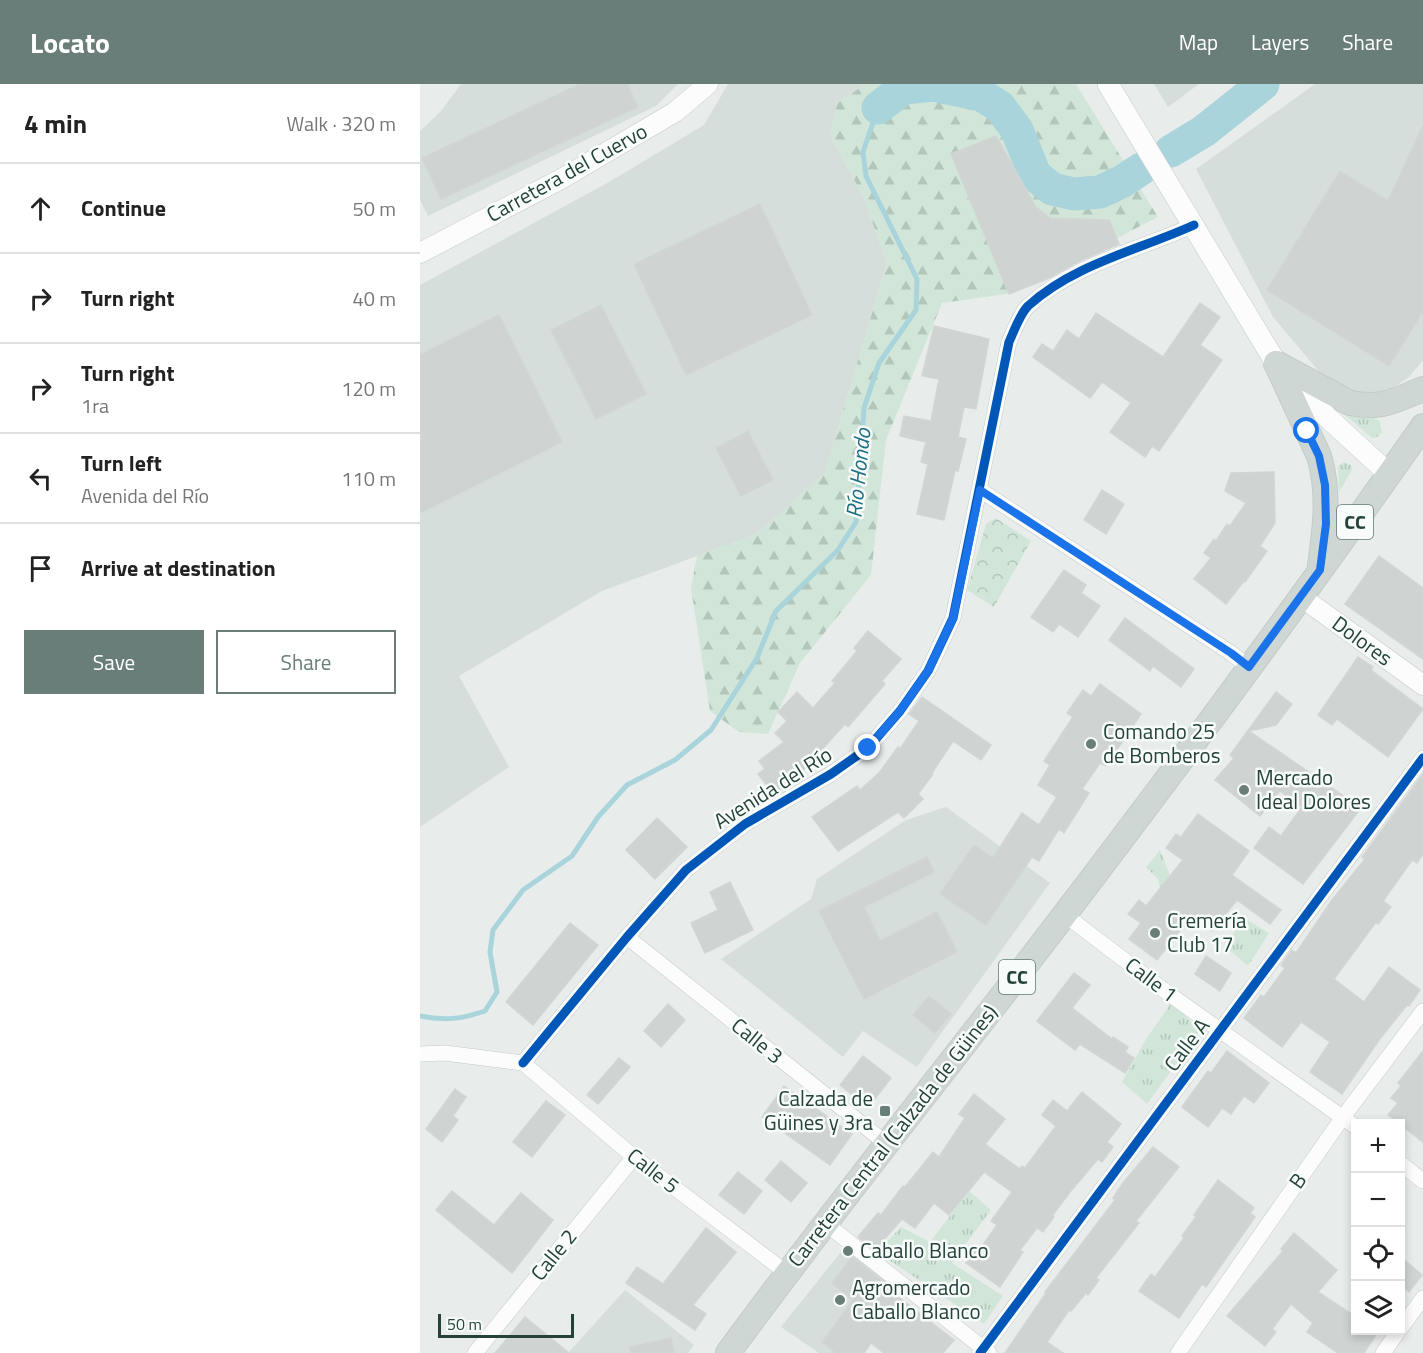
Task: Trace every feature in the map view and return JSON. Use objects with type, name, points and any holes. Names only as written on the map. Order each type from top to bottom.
[{"type":"main road","points":[[1108,84],[1276,363],[1319,456],[1323,468],[1326,524],[1320,570]]},
{"type":"main road","points":[[1276,363],[1350,403],[1374,406],[1388,404],[1423,389]]},
{"type":"main road","points":[[1276,363],[1328,418],[1389,474]]},
{"type":"main road","name":"Carretera Central (Calzada de Güines)","points":[[728,1353],[886,1144],[1065,915],[1249,667],[1423,426]]},
{"type":"street","name":"Carretera del Cuervo","points":[[420,253],[561,179],[647,129],[675,112],[708,84]]},
{"type":"street","name":"Avenida del Río","points":[[523,1063],[627,937],[686,870],[746,824],[831,774],[868,748],[900,711],[928,671],[953,618],[1009,342],[1027,307],[1080,271],[1194,225]]},
{"type":"street","points":[[980,490],[1231,653],[1249,667]]},
{"type":"street","name":"Dolores","points":[[1300,597],[1423,685]]},
{"type":"street","name":"Calle A","points":[[984,1352],[1423,758]]},
{"type":"street","name":"Calle 1","points":[[1065,915],[1220,1031],[1351,1123]]},
{"type":"street","name":"Calle 3","points":[[627,937],[886,1144]]},
{"type":"street","name":"B","points":[[1178,1353],[1343,1117],[1423,1011]]},
{"type":"street","points":[[420,1054],[444,1053],[523,1063]]},
{"type":"street","name":"Calle 5","points":[[523,1063],[633,1157],[787,1273]]},
{"type":"street","name":"Calle 2","points":[[475,1353],[633,1157]]},
{"type":"street","points":[[1405,1166],[1423,1181]]},
{"type":"street","points":[[825,1224],[984,1352]]},
{"type":"street","points":[[1405,1323],[1423,1298]]},
{"type":"street","points":[[1383,1353],[1396,1335]]},
{"type":"shaded area","points":[[461,84],[678,84],[656,106],[428,216],[420,200],[420,131],[441,111]]},
{"type":"shaded area","points":[[728,84],[866,84],[837,103],[830,135],[863,196],[887,263],[824,475],[757,534],[602,591],[459,676],[509,767],[420,827],[420,285],[609,182],[704,125]]},
{"type":"shaded area","points":[[1154,84],[1199,84],[1168,107]]},
{"type":"shaded area","points":[[1315,84],[1423,84],[1423,360],[1409,377],[1384,394],[1354,395],[1327,381],[1273,317],[1196,169]]},
{"type":"shaded area","points":[[946,807],[1050,883],[917,1067],[863,1031],[843,1057],[721,959],[811,899],[817,879],[906,820]]},
{"type":"shaded area","name":"Agromercado Caballo Blanco","points":[[845,1247],[891,1283],[868,1314],[864,1353],[819,1353],[781,1327]]},
{"type":"shaded area","points":[[625,1290],[694,1345],[688,1353],[568,1353]]},
{"type":"green space","points":[[866,84],[1076,84],[1158,217],[1117,238],[1108,220],[1050,218],[1036,207],[996,136],[951,154],[1013,293],[942,303],[886,440],[871,575],[800,663],[768,734],[739,732],[710,711],[691,588],[697,556],[757,534],[824,474],[887,263],[863,196],[830,135],[837,103]]},
{"type":"green space","points":[[1345,415],[1371,417],[1379,420],[1382,432],[1372,438]]},
{"type":"green space","points":[[1344,462],[1351,465],[1352,470],[1339,492],[1338,466]]},
{"type":"green space","points":[[996,518],[1031,541],[994,607],[967,590],[986,524]]},
{"type":"green space","points":[[1160,850],[1170,875],[1160,888],[1158,879],[1146,867]]},
{"type":"green space","points":[[1244,918],[1269,933],[1248,966],[1225,946]]},
{"type":"green space","points":[[1172,1002],[1200,1031],[1147,1104],[1122,1082],[1146,1039]]},
{"type":"green space","points":[[969,1191],[991,1210],[952,1263],[1003,1296],[984,1324],[877,1252],[901,1227],[930,1242]]},
{"type":"building","points":[[580,84],[627,84],[638,107],[441,199],[422,158]]},
{"type":"building","points":[[1423,125],[1423,311],[1389,366],[1267,290],[1340,171],[1388,201]]},
{"type":"building","points":[[996,136],[1036,207],[1050,218],[1109,220],[1119,244],[1049,278],[1009,294],[951,154]]},
{"type":"building","points":[[760,204],[812,315],[686,375],[634,264]]},
{"type":"building","points":[[1200,303],[1220,317],[1200,345],[1222,360],[1159,451],[1152,446],[1145,457],[1110,432],[1131,403],[1102,382],[1090,398],[1033,357],[1042,344],[1053,351],[1067,330],[1079,339],[1096,313],[1163,357]]},
{"type":"building","points":[[601,305],[646,394],[596,419],[551,330]]},
{"type":"building","points":[[499,315],[562,442],[420,513],[420,355]]},
{"type":"building","points":[[934,326],[989,339],[976,409],[964,407],[958,437],[966,439],[958,471],[955,470],[944,520],[917,514],[928,464],[921,462],[926,442],[900,436],[904,416],[931,421],[939,379],[922,376]]},
{"type":"building","points":[[748,431],[773,480],[741,496],[716,448]]},
{"type":"building","points":[[1274,472],[1275,523],[1260,546],[1267,551],[1226,604],[1194,579],[1211,558],[1204,553],[1214,539],[1216,541],[1227,524],[1230,526],[1246,503],[1225,491],[1231,473]]},
{"type":"building","points":[[1102,490],[1124,504],[1106,534],[1084,520]]},
{"type":"building","points":[[1379,556],[1423,588],[1423,659],[1345,604]]},
{"type":"building","points":[[1064,570],[1086,585],[1081,593],[1100,606],[1078,637],[1059,624],[1053,632],[1031,617]]},
{"type":"building","points":[[1125,618],[1194,669],[1181,687],[1153,666],[1150,671],[1109,640]]},
{"type":"building","points":[[868,631],[901,659],[882,681],[885,684],[848,727],[845,724],[798,776],[774,794],[758,774],[765,769],[759,761],[784,742],[775,733],[787,721],[778,712],[797,692],[813,708],[835,683],[832,681],[857,651],[854,648]]},
{"type":"building","points":[[1358,657],[1373,667],[1371,670],[1423,709],[1388,757],[1337,719],[1332,725],[1318,715]]},
{"type":"building","points":[[1100,684],[1141,714],[1106,766],[1100,763],[1082,789],[1089,793],[1064,833],[1059,829],[1039,861],[1032,857],[986,925],[940,894],[974,845],[993,858],[1022,813],[1039,825],[1057,797],[1038,785],[1050,765],[1044,761],[1073,717],[1067,713],[1083,690],[1091,696]]},
{"type":"building","points":[[1276,692],[1292,704],[1276,725],[1249,731],[1361,808],[1303,884],[1254,848],[1269,827],[1281,836],[1302,807],[1280,791],[1260,816],[1215,780],[1234,758],[1230,755]]},
{"type":"building","points":[[922,697],[991,745],[981,760],[953,741],[918,794],[923,799],[904,818],[898,812],[838,851],[812,817],[857,786],[860,790],[879,773],[898,747],[900,749],[919,721],[909,714]]},
{"type":"building","points":[[1423,774],[1423,854],[1417,863],[1412,860],[1383,901],[1391,907],[1378,924],[1376,922],[1334,979],[1364,1002],[1389,967],[1420,990],[1379,1040],[1342,1094],[1310,1072],[1330,1042],[1301,1022],[1282,1047],[1244,1018],[1261,995],[1264,997],[1285,968],[1281,965],[1292,950],[1296,953],[1332,900],[1365,859],[1362,857]]},
{"type":"building","points":[[1198,814],[1249,851],[1232,875],[1281,910],[1270,924],[1237,900],[1212,931],[1192,915],[1157,960],[1129,939],[1141,923],[1128,914],[1139,900],[1146,906],[1183,860],[1166,848],[1176,834],[1181,837]]},
{"type":"building","points":[[657,818],[687,847],[655,879],[626,850]]},
{"type":"building","points":[[927,857],[934,872],[864,907],[880,941],[937,912],[957,952],[864,999],[819,911]]},
{"type":"building","points":[[730,882],[753,930],[705,953],[691,923],[718,910],[710,892]]},
{"type":"building","points":[[570,923],[598,945],[533,1025],[506,1002]]},
{"type":"building","points":[[1206,956],[1231,973],[1220,991],[1195,974]]},
{"type":"building","points":[[1074,973],[1090,985],[1072,1008],[1112,1039],[1113,1037],[1128,1047],[1125,1052],[1134,1058],[1125,1073],[1080,1044],[1075,1050],[1037,1021]]},
{"type":"building","points":[[929,996],[951,1014],[935,1033],[913,1015]]},
{"type":"building","points":[[668,1004],[685,1020],[661,1047],[644,1031]]},
{"type":"building","points":[[1227,1051],[1269,1083],[1254,1103],[1244,1096],[1231,1114],[1222,1108],[1208,1127],[1182,1107],[1208,1071],[1211,1073]]},
{"type":"building","points":[[1423,1051],[1423,1142],[1405,1128],[1405,1119],[1393,1119],[1388,1115],[1398,1103],[1391,1098],[1401,1086],[1398,1083]]},
{"type":"building","points":[[863,1056],[891,1078],[868,1108],[840,1085]]},
{"type":"building","points":[[619,1058],[630,1067],[598,1104],[587,1095]]},
{"type":"building","points":[[784,1086],[852,1134],[830,1165],[762,1117]]},
{"type":"building","points":[[455,1089],[466,1097],[453,1116],[458,1120],[442,1142],[426,1129]]},
{"type":"building","points":[[1082,1092],[1121,1124],[1107,1142],[1113,1147],[1102,1162],[1098,1159],[1070,1192],[1043,1232],[1037,1228],[1020,1250],[1023,1252],[1000,1287],[966,1263],[977,1247],[980,1249],[997,1225],[991,1221],[1012,1192],[984,1172],[949,1215],[934,1203],[915,1228],[902,1219],[875,1250],[858,1237],[878,1213],[881,1215],[933,1152],[939,1157],[965,1118],[959,1114],[974,1094],[1005,1119],[985,1144],[1020,1169],[1022,1166],[1025,1168],[1056,1126],[1042,1115],[1053,1100],[1067,1111]]},
{"type":"building","points":[[546,1101],[565,1115],[532,1157],[513,1142]]},
{"type":"building","points":[[1153,1147],[1179,1167],[1136,1221],[1139,1223],[1096,1278],[1099,1280],[1088,1295],[1086,1293],[1071,1311],[1069,1310],[1047,1342],[1063,1353],[1005,1353],[1045,1292],[1115,1200],[1113,1198],[1123,1183]]},
{"type":"building","points":[[781,1161],[807,1183],[791,1202],[765,1180]]},
{"type":"building","points":[[738,1172],[762,1191],[744,1214],[719,1195]]},
{"type":"building","points":[[1218,1180],[1254,1208],[1250,1213],[1255,1217],[1206,1287],[1202,1284],[1179,1318],[1139,1291],[1151,1274],[1155,1277],[1184,1238],[1182,1236],[1196,1217],[1194,1215]]},
{"type":"building","points":[[452,1191],[494,1225],[521,1193],[553,1220],[512,1273],[436,1210]]},
{"type":"building","points":[[706,1228],[736,1252],[693,1305],[706,1314],[695,1330],[626,1283],[637,1267],[663,1284]]},
{"type":"building","points":[[1294,1233],[1337,1270],[1318,1292],[1351,1314],[1351,1335],[1376,1335],[1364,1353],[1338,1353],[1307,1332],[1313,1323],[1291,1304],[1272,1329],[1276,1332],[1265,1346],[1227,1316],[1283,1251],[1281,1249]]},
{"type":"building","points":[[852,1257],[889,1286],[887,1288],[954,1340],[943,1353],[884,1353],[871,1343],[864,1353],[836,1353],[822,1342],[853,1300],[832,1283]]},
{"type":"building","points":[[1405,1260],[1422,1275],[1409,1292],[1405,1288]]},
{"type":"building","points":[[525,1317],[569,1353],[495,1353]]},
{"type":"building","points":[[671,1338],[674,1353],[631,1353],[630,1347]]},
{"type":"waterway","name":"Río Hondo","points":[[1171,151],[1204,131],[1263,84]]},
{"type":"waterway","name":"Río Hondo","points":[[878,108],[904,88],[933,85],[981,95],[999,106],[1017,130],[1035,175],[1052,189],[1074,194],[1100,192],[1141,169]]},
{"type":"waterway","name":"Río Hondo","points":[[420,1016],[453,1018],[485,1011],[497,992],[490,952],[493,930],[523,890],[572,856],[598,817],[627,785],[675,760],[711,730],[757,658],[776,611],[838,550],[856,522],[864,408],[879,363],[916,310],[917,279],[866,176],[863,152],[878,108]]},
{"type":"cycle path","points":[[523,1063],[627,937],[686,870],[745,824],[831,774],[868,748],[900,711],[928,671],[953,618],[1009,342],[1025,309],[1046,291],[1086,269],[1194,225]]},
{"type":"cycle path","points":[[980,1353],[1423,758]]},
{"type":"place","name":"Comando 25 de Bomberos","points":[[1091,744]]},
{"type":"place","name":"Mercado Ideal Dolores","points":[[1244,790]]},
{"type":"place","name":"Cremería Club 17","points":[[1155,933]]},
{"type":"place","name":"Calzada de Güines y 3ra","points":[[885,1111]]},
{"type":"place","name":"Caballo Blanco","points":[[848,1251]]},
{"type":"place","name":"Agromercado Caballo Blanco","points":[[840,1300]]},
{"type":"route","points":[[868,748],[900,711],[928,671],[953,618],[980,490],[1231,653],[1249,667],[1320,570],[1326,524],[1325,485],[1319,456],[1307,431]]}]
